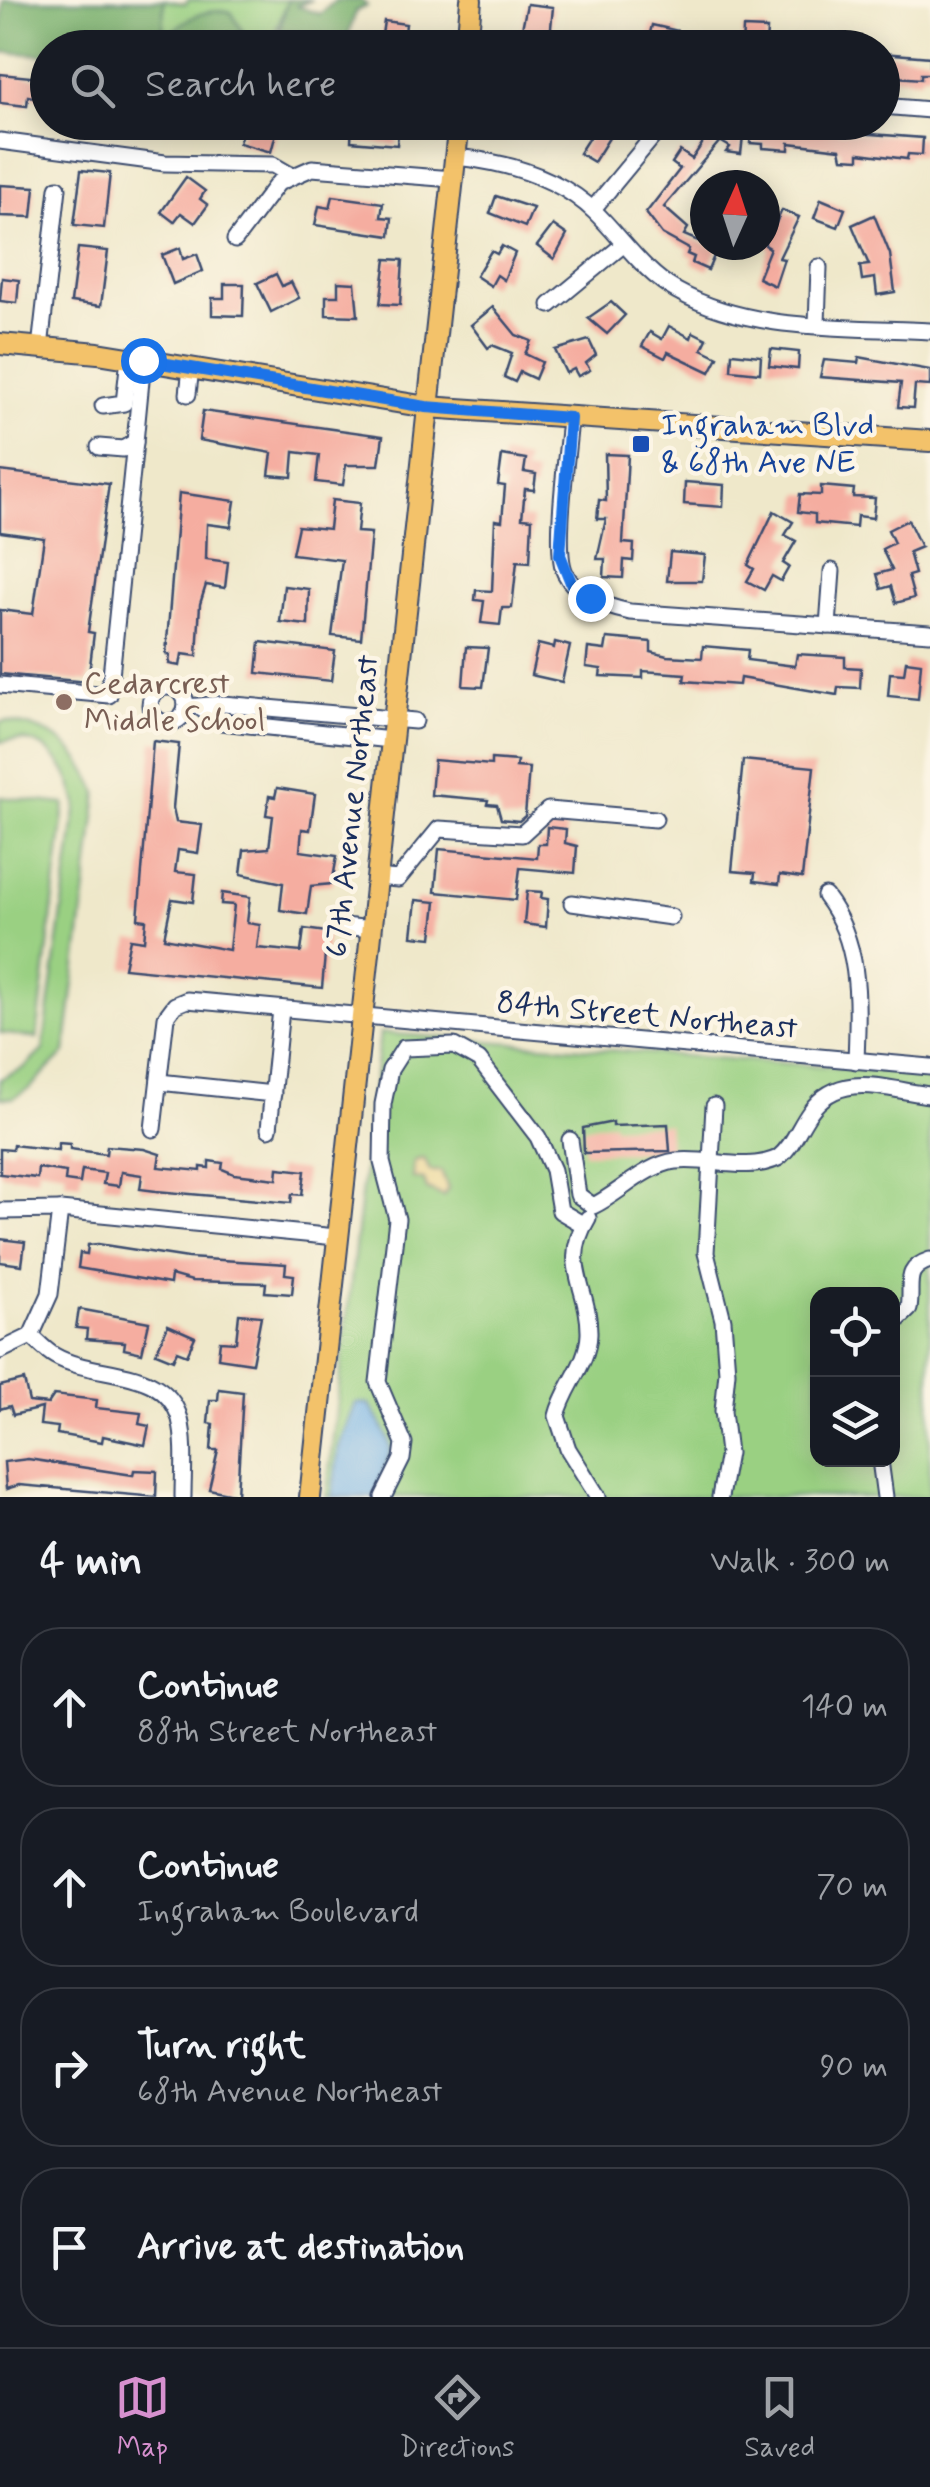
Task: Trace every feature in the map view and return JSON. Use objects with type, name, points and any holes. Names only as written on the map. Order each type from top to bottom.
[{"type":"main road","points":[[468,30],[471,0]]},
{"type":"main road","name":"67th Avenue Northeast","points":[[310,1497],[458,140]]},
{"type":"main road","points":[[0,344],[136,359],[426,407],[930,441]]},
{"type":"street","points":[[900,108],[930,110]]},
{"type":"street","points":[[592,209],[650,140]]},
{"type":"street","points":[[0,141],[165,163],[273,165],[292,176]]},
{"type":"street","points":[[456,157],[508,164],[546,180],[592,209],[674,290],[707,305],[740,316],[930,331]]},
{"type":"street","points":[[235,240],[267,194],[292,176],[312,168],[453,179]]},
{"type":"street","points":[[40,348],[58,188]]},
{"type":"street","points":[[550,305],[624,244]]},
{"type":"street","points":[[817,324],[819,267]]},
{"type":"street","points":[[103,406],[124,402],[136,359]]},
{"type":"street","points":[[0,685],[110,693],[134,442],[136,359]]},
{"type":"street","points":[[188,394],[190,368]]},
{"type":"street","points":[[570,418],[563,570],[572,585],[590,598],[630,612],[930,633]]},
{"type":"street","points":[[100,447],[124,449],[134,442]]},
{"type":"street","points":[[828,626],[832,570]]},
{"type":"street","points":[[392,730],[223,704],[194,708],[221,722],[392,730],[415,721]]},
{"type":"street","points":[[221,722],[223,704]]},
{"type":"street","points":[[376,877],[398,878],[432,834],[446,827],[522,834],[548,810],[656,819]]},
{"type":"street","points":[[825,896],[848,930],[858,1008],[856,1061]]},
{"type":"street","points":[[572,903],[671,916]]},
{"type":"street","points":[[344,926],[371,929]]},
{"type":"street","name":"84th Street Northeast","points":[[159,1082],[166,1017],[175,1005],[194,1000],[360,1018],[664,1037],[723,1053],[930,1068]]},
{"type":"street","points":[[269,1130],[281,1009]]},
{"type":"street","points":[[383,1497],[402,1459],[404,1444],[378,1382],[397,1219],[382,1162],[383,1104],[390,1070],[404,1048],[454,1046],[479,1060],[538,1137],[553,1170],[560,1211],[584,1225]]},
{"type":"street","points":[[153,1129],[159,1082],[273,1094]]},
{"type":"street","points":[[570,1140],[578,1196],[594,1206],[618,1188],[664,1164],[713,1161],[746,1166],[778,1158],[816,1104],[840,1088],[868,1083],[930,1095]]},
{"type":"street","points":[[714,1106],[707,1267],[722,1320],[728,1372],[724,1432],[728,1453],[720,1497]]},
{"type":"street","points":[[598,1497],[568,1449],[556,1416],[588,1342],[587,1312],[574,1259],[584,1225],[600,1203]]},
{"type":"street","points":[[0,1211],[60,1210],[336,1237]]},
{"type":"street","points":[[0,1351],[31,1336],[50,1294],[60,1210]]},
{"type":"street","points":[[900,1317],[909,1309],[910,1273],[915,1265],[930,1260]]},
{"type":"street","points":[[31,1336],[54,1356],[142,1380],[165,1394],[179,1418],[183,1437],[183,1497]]},
{"type":"street","points":[[881,1467],[885,1497]]},
{"type":"green space","points":[[3,0],[164,0],[163,30],[30,30],[30,54],[0,52]]},
{"type":"green space","points":[[164,0],[186,4],[188,0],[288,0],[276,30],[242,30],[231,12],[175,30],[163,30]]},
{"type":"green space","points":[[288,0],[312,0],[297,6],[320,14],[336,0],[362,0],[367,6],[356,11],[350,30],[279,30]]},
{"type":"green space","points":[[231,12],[242,30],[175,30],[198,15]]},
{"type":"green space","points":[[0,722],[40,730],[63,743],[81,763],[98,793],[65,1053],[30,1088],[13,1098],[0,1098],[0,1079],[24,1068],[43,1050],[77,804],[68,776],[52,754],[30,742],[0,742]]},
{"type":"green space","points":[[0,797],[65,804],[37,1038],[0,1033]]},
{"type":"green space","points":[[380,1033],[930,1074],[930,1497],[326,1497]]},
{"type":"sand","points":[[424,1158],[430,1171],[441,1171],[448,1189],[443,1196],[427,1189],[424,1180],[413,1178],[414,1161]]},
{"type":"water","points":[[356,1403],[369,1404],[387,1435],[390,1452],[375,1497],[332,1497],[339,1447]]},
{"type":"building","points":[[527,4],[553,7],[551,30],[522,30]]},
{"type":"building","points":[[384,21],[406,24],[405,30],[383,30]]},
{"type":"building","points":[[900,54],[930,57],[930,74],[921,74],[921,79],[900,77]]},
{"type":"building","points":[[0,74],[30,77],[27,106],[0,103]]},
{"type":"building","points":[[923,138],[922,155],[908,154],[907,159],[859,153],[859,159],[842,158],[840,149],[789,143],[789,150],[750,143]]},
{"type":"building","points":[[240,140],[274,140],[271,152],[239,143]]},
{"type":"building","points":[[351,140],[397,140],[397,145]]},
{"type":"building","points":[[587,140],[608,140],[594,162],[579,153]]},
{"type":"building","points":[[702,140],[743,140],[741,154],[726,152],[730,147],[720,141],[695,170],[690,170],[690,176],[664,207],[688,228],[684,235],[690,238],[690,255],[689,249],[662,234],[646,213],[680,169],[672,163],[680,151],[692,159]]},
{"type":"building","points":[[81,170],[110,173],[104,228],[74,225]]},
{"type":"building","points":[[186,177],[205,191],[200,199],[208,205],[195,223],[181,213],[174,222],[161,212]]},
{"type":"building","points":[[0,185],[35,187],[32,217],[0,216]]},
{"type":"building","points":[[333,196],[383,203],[381,217],[392,218],[390,236],[315,225],[319,206],[330,208]]},
{"type":"building","points":[[496,196],[533,208],[525,227],[490,213]]},
{"type":"building","points":[[821,199],[845,209],[838,227],[814,218]]},
{"type":"building","points":[[782,210],[799,217],[780,256]]},
{"type":"building","points":[[874,215],[890,254],[895,292],[877,295],[875,278],[862,280],[860,266],[869,265],[852,225]]},
{"type":"building","points":[[553,225],[567,235],[554,259],[537,246]]},
{"type":"building","points":[[502,246],[515,253],[504,280],[497,275],[491,286],[476,276],[491,251],[497,254]]},
{"type":"building","points":[[78,248],[108,251],[101,306],[71,302]]},
{"type":"building","points":[[180,248],[183,259],[197,254],[203,271],[173,284],[162,255]]},
{"type":"building","points":[[386,259],[403,260],[400,305],[380,304]]},
{"type":"building","points":[[784,259],[775,286],[758,278],[765,260]]},
{"type":"building","points":[[693,260],[712,260],[708,270],[692,263]]},
{"type":"building","points":[[276,274],[282,286],[291,282],[299,298],[271,312],[257,283]]},
{"type":"building","points":[[2,278],[19,280],[17,303],[0,301]]},
{"type":"building","points":[[338,282],[355,283],[358,316],[326,315],[326,296],[338,296]]},
{"type":"building","points":[[224,284],[244,284],[243,316],[212,315],[212,298],[224,298]]},
{"type":"building","points":[[611,302],[625,315],[607,334],[588,318]]},
{"type":"building","points":[[493,307],[516,335],[531,341],[525,354],[542,362],[535,379],[520,372],[515,382],[504,377],[512,353],[492,345],[488,348],[471,325]]},
{"type":"building","points":[[669,326],[691,338],[693,332],[707,339],[702,349],[718,357],[710,372],[668,352],[665,358],[642,346],[650,332],[662,339]]},
{"type":"building","points":[[589,340],[596,355],[586,363],[590,370],[578,376],[574,369],[566,373],[555,350]]},
{"type":"building","points":[[771,349],[799,352],[798,369],[769,366]]},
{"type":"building","points":[[732,353],[761,356],[760,373],[731,370]]},
{"type":"building","points":[[859,357],[930,370],[930,386],[915,385],[913,408],[898,407],[901,383],[820,377],[824,360],[858,363]]},
{"type":"building","points":[[203,411],[383,436],[379,465],[346,465],[343,485],[316,482],[319,455],[294,452],[292,477],[269,475],[272,453],[199,440]]},
{"type":"building","points":[[605,454],[628,455],[623,543],[634,544],[633,561],[624,560],[623,578],[604,577],[605,559],[597,559],[606,519],[597,519],[599,500],[606,501]]},
{"type":"building","points":[[502,455],[526,459],[524,472],[536,474],[534,490],[525,489],[522,518],[532,519],[530,562],[517,561],[512,608],[502,608],[500,625],[481,623],[484,601],[475,600],[476,590],[492,591],[495,520],[502,521],[505,486],[498,485]]},
{"type":"building","name":"Cedarcrest Middle School","points":[[0,471],[109,484],[88,632],[94,633],[88,682],[0,674],[0,610],[33,614],[44,538],[0,532]]},
{"type":"building","points":[[685,482],[724,485],[723,507],[684,504]]},
{"type":"building","points":[[821,486],[854,489],[853,497],[875,498],[873,518],[857,516],[856,527],[815,523],[815,514],[798,512],[800,494],[821,495]]},
{"type":"building","points":[[179,493],[235,501],[231,527],[207,524],[206,559],[228,562],[225,588],[206,585],[200,604],[197,656],[182,654],[180,666],[169,664],[170,655],[166,654]]},
{"type":"building","points":[[332,500],[360,503],[357,532],[371,533],[361,639],[332,636],[342,560],[292,554],[298,526],[329,529]]},
{"type":"building","points":[[774,511],[793,522],[785,535],[796,541],[783,563],[789,567],[781,581],[772,576],[764,590],[747,581],[754,569],[748,565]]},
{"type":"building","points":[[908,520],[921,547],[909,552],[915,574],[908,576],[914,598],[896,603],[891,586],[881,589],[877,574],[892,570],[882,549],[894,543],[888,530]]},
{"type":"building","points":[[670,552],[705,555],[702,581],[667,581]]},
{"type":"building","points":[[284,586],[309,589],[308,625],[280,622]]},
{"type":"building","points":[[607,638],[651,642],[651,652],[667,656],[702,658],[703,646],[748,650],[747,660],[795,666],[797,654],[845,657],[845,667],[861,668],[860,688],[838,687],[837,695],[740,678],[739,685],[684,681],[685,674],[643,671],[643,678],[600,676],[601,669],[586,667],[588,648],[605,650]]},
{"type":"building","points":[[260,642],[335,651],[331,681],[257,673]]},
{"type":"building","points":[[555,642],[570,646],[562,682],[531,675],[538,644],[554,648]]},
{"type":"building","points":[[466,647],[488,648],[483,687],[463,686]]},
{"type":"building","points":[[906,661],[921,663],[918,699],[888,696],[890,673],[904,674]]},
{"type":"building","points":[[153,741],[179,744],[173,808],[176,822],[202,825],[198,853],[178,850],[175,872],[196,874],[193,902],[172,899],[164,938],[229,950],[234,905],[221,904],[222,893],[250,897],[247,923],[260,925],[257,948],[301,952],[304,929],[327,932],[322,988],[124,968],[130,939],[144,941],[146,920],[138,919]]},
{"type":"building","points":[[491,759],[517,761],[516,767],[529,768],[525,816],[519,821],[501,819],[497,805],[487,804],[488,800],[431,795],[434,760],[491,765]]},
{"type":"building","points":[[743,760],[814,767],[802,878],[780,875],[779,884],[754,881],[755,873],[732,871]]},
{"type":"building","points":[[277,788],[315,794],[310,830],[302,829],[300,851],[337,856],[332,884],[311,886],[307,914],[280,910],[283,883],[241,874],[244,850],[269,848],[273,816],[266,815],[269,796],[275,797]]},
{"type":"building","points":[[547,827],[566,829],[565,843],[577,846],[575,873],[520,868],[516,900],[435,892],[439,849],[537,858],[538,844],[546,844]]},
{"type":"building","points":[[527,891],[542,892],[541,898],[548,899],[546,927],[524,924]]},
{"type":"building","points":[[416,900],[436,902],[432,938],[412,936]]},
{"type":"building","points":[[613,1122],[613,1126],[668,1124],[670,1151],[584,1153],[583,1128]]},
{"type":"building","points":[[58,1143],[70,1144],[70,1149],[106,1154],[107,1146],[144,1149],[160,1154],[158,1167],[201,1171],[201,1167],[209,1168],[209,1161],[223,1163],[222,1169],[234,1174],[277,1179],[278,1168],[305,1171],[302,1195],[292,1194],[291,1203],[140,1189],[142,1175],[121,1172],[119,1186],[103,1184],[105,1173],[82,1170],[80,1183],[65,1181],[66,1172],[38,1168],[37,1178],[0,1174],[0,1149],[12,1150],[13,1145],[58,1150]]},
{"type":"building","points":[[0,1239],[25,1242],[22,1265],[0,1262]]},
{"type":"building","points":[[88,1245],[188,1258],[286,1264],[285,1274],[294,1275],[292,1294],[265,1292],[266,1283],[192,1281],[171,1275],[170,1284],[78,1268],[80,1253],[87,1254]]},
{"type":"building","points":[[79,1309],[149,1322],[142,1353],[124,1349],[125,1342],[86,1339],[87,1329],[76,1328]]},
{"type":"building","points":[[239,1314],[261,1316],[252,1363],[218,1358],[220,1341],[236,1342]]},
{"type":"building","points":[[168,1325],[195,1337],[187,1355],[177,1351],[173,1360],[156,1353]]},
{"type":"building","points":[[24,1380],[29,1402],[48,1404],[54,1395],[97,1400],[96,1408],[141,1413],[139,1424],[149,1426],[145,1445],[103,1436],[102,1442],[57,1434],[58,1427],[40,1425],[42,1408],[13,1415],[10,1406],[0,1409],[0,1386]]},
{"type":"building","points":[[219,1389],[243,1392],[237,1495],[209,1489],[218,1450],[211,1450],[210,1400],[218,1400]]},
{"type":"building","points":[[28,1459],[133,1475],[134,1470],[157,1471],[156,1497],[19,1485],[6,1489],[4,1462]]},
{"type":"place","name":"Ingraham Blvd & 68th Ave NE","points":[[641,444]]},
{"type":"place","name":"Cedarcrest Middle School","points":[[64,702]]},
{"type":"route","points":[[143,360],[426,407],[570,418],[560,555],[572,585],[590,598]]}]
